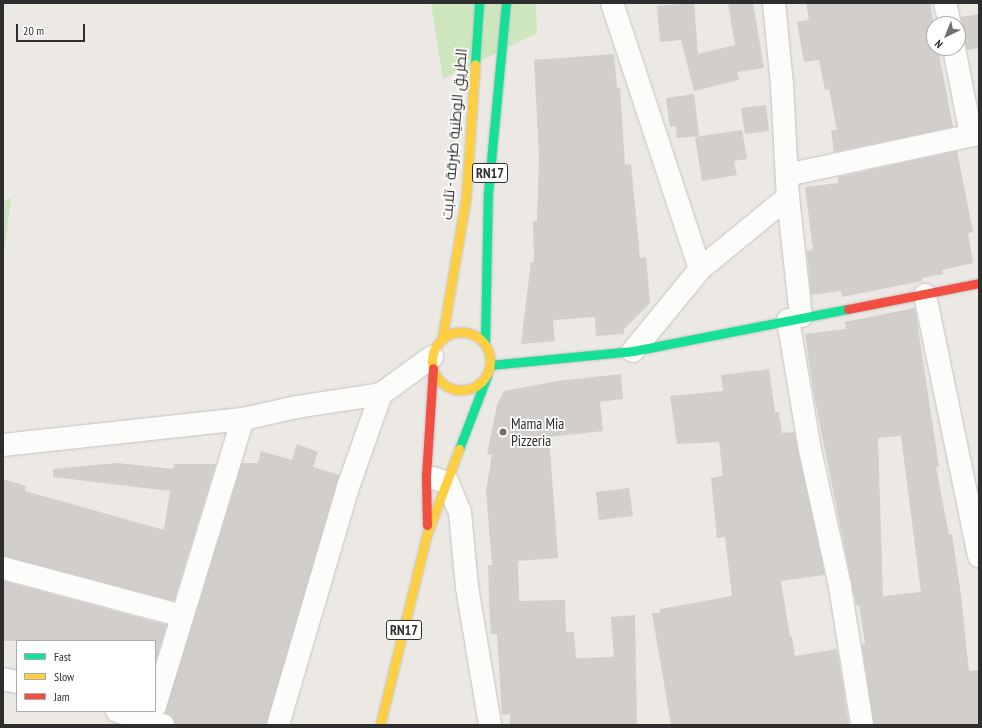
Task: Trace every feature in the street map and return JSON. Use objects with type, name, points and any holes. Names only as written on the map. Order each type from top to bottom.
[{"type":"main road","name":"الطريق الوطنية طبرقة - تلابت","points":[[427,534],[426,476],[436,355],[466,197],[479,3]]},
{"type":"main road","name":"RN17","points":[[487,376],[490,365],[485,344],[488,192],[497,79],[506,3]]},
{"type":"main road","points":[[490,365],[633,350],[795,318],[925,295],[979,283]]},
{"type":"main road","points":[[485,344],[479,337],[460,331],[436,355],[444,384],[453,389],[472,388],[487,376]]},
{"type":"main road","name":"الطريق الوطنية طبرقة - تلابت","points":[[380,725],[427,534],[448,483],[487,376]]},
{"type":"street","points":[[612,3],[700,269]]},
{"type":"street","points":[[774,3],[787,175],[795,318],[810,450],[840,587],[862,725]]},
{"type":"street","points":[[945,3],[948,16]]},
{"type":"street","points":[[787,175],[975,134],[956,56]]},
{"type":"street","points":[[633,350],[700,269],[788,197]]},
{"type":"street","points":[[925,295],[975,520],[979,556]]},
{"type":"street","points":[[3,446],[243,419],[297,406],[381,394],[436,355]]},
{"type":"street","points":[[278,725],[348,487],[381,394]]},
{"type":"street","points":[[156,711],[182,616],[243,419]]},
{"type":"street","points":[[426,476],[448,483],[460,512],[467,587],[490,725]]},
{"type":"street","points":[[3,568],[182,616]]},
{"type":"street","points":[[3,679],[16,682]]},
{"type":"street","points":[[122,712],[154,718]]},
{"type":"green space","points":[[431,3],[536,3],[537,33],[443,79]]},
{"type":"green space","points":[[11,198],[3,260],[3,202]]},
{"type":"building","points":[[694,3],[698,54],[735,45],[728,3],[753,3],[764,68],[737,72],[739,80],[694,91],[681,40],[660,42],[657,6]]},
{"type":"building","points":[[806,3],[930,3],[932,16],[926,16],[926,56],[939,56],[953,127],[834,152],[831,130],[837,130],[829,89],[825,90],[819,60],[804,62],[797,22],[809,20]]},
{"type":"building","points":[[979,14],[979,48],[967,50],[966,16]]},
{"type":"building","points":[[614,54],[617,88],[620,88],[625,165],[631,164],[640,258],[646,257],[650,303],[624,329],[624,334],[596,336],[595,317],[553,320],[555,341],[521,344],[531,262],[534,262],[533,221],[537,221],[539,156],[534,60]]},
{"type":"building","points":[[694,94],[699,136],[677,138],[676,126],[670,127],[666,98]]},
{"type":"building","points":[[766,105],[769,131],[745,134],[741,108]]},
{"type":"building","points":[[742,130],[747,159],[734,161],[737,175],[702,181],[695,137]]},
{"type":"building","points":[[957,151],[973,232],[968,233],[973,263],[942,270],[943,274],[922,278],[922,281],[842,297],[841,291],[811,295],[807,251],[813,250],[805,187],[838,183],[838,177]]},
{"type":"building","points":[[915,308],[939,467],[936,467],[949,535],[952,534],[961,595],[969,671],[979,670],[979,725],[874,725],[862,645],[865,644],[859,605],[856,605],[813,390],[805,334],[846,329],[845,322]],"holes":[[[901,436],[921,592],[883,596],[878,438]]]},
{"type":"building","points":[[769,369],[775,412],[779,412],[782,433],[794,432],[825,575],[781,581],[790,637],[792,637],[795,656],[837,649],[849,725],[671,725],[652,613],[660,613],[660,609],[732,596],[725,537],[717,538],[711,478],[723,476],[719,442],[677,444],[670,396],[723,391],[721,375]]},
{"type":"building","points":[[621,374],[623,399],[600,402],[603,431],[549,437],[558,558],[518,561],[519,601],[565,600],[566,632],[574,632],[576,658],[614,657],[611,617],[635,615],[637,725],[510,725],[510,714],[502,715],[497,634],[491,634],[490,623],[488,565],[492,565],[486,491],[492,454],[487,455],[497,405],[504,391],[557,381]]},
{"type":"building","points":[[297,444],[318,452],[313,467],[339,475],[266,725],[175,725],[172,717],[165,713],[242,463],[258,463],[261,451],[292,460]]},
{"type":"building","points":[[117,463],[173,469],[174,464],[216,464],[174,601],[3,556],[3,479],[26,486],[25,491],[164,530],[170,491],[53,477],[53,469]]},
{"type":"building","points":[[629,488],[633,516],[599,520],[596,492]]},
{"type":"building","points":[[3,581],[167,625],[156,660],[156,640],[3,641]]},
{"type":"traffic: fast","points":[[475,64],[479,3]]},
{"type":"traffic: fast","points":[[485,344],[488,193],[506,3]]},
{"type":"traffic: fast","points":[[490,365],[633,351],[848,309]]},
{"type":"traffic: fast","points":[[459,449],[487,376]]},
{"type":"traffic: slow","points":[[442,339],[466,197],[475,64]]},
{"type":"traffic: slow","points":[[455,332],[467,332],[482,340],[490,355],[490,361],[490,367],[482,382],[467,390],[455,390],[440,382],[432,367],[432,355],[440,340],[455,332]]},
{"type":"traffic: slow","points":[[380,725],[427,534],[459,449]]},
{"type":"traffic: jam","points":[[848,309],[979,283]]},
{"type":"traffic: jam","points":[[427,525],[426,476],[433,368]]},
{"type":"place","name":"Mama Mia Pizzeria","points":[[503,432]]}]
